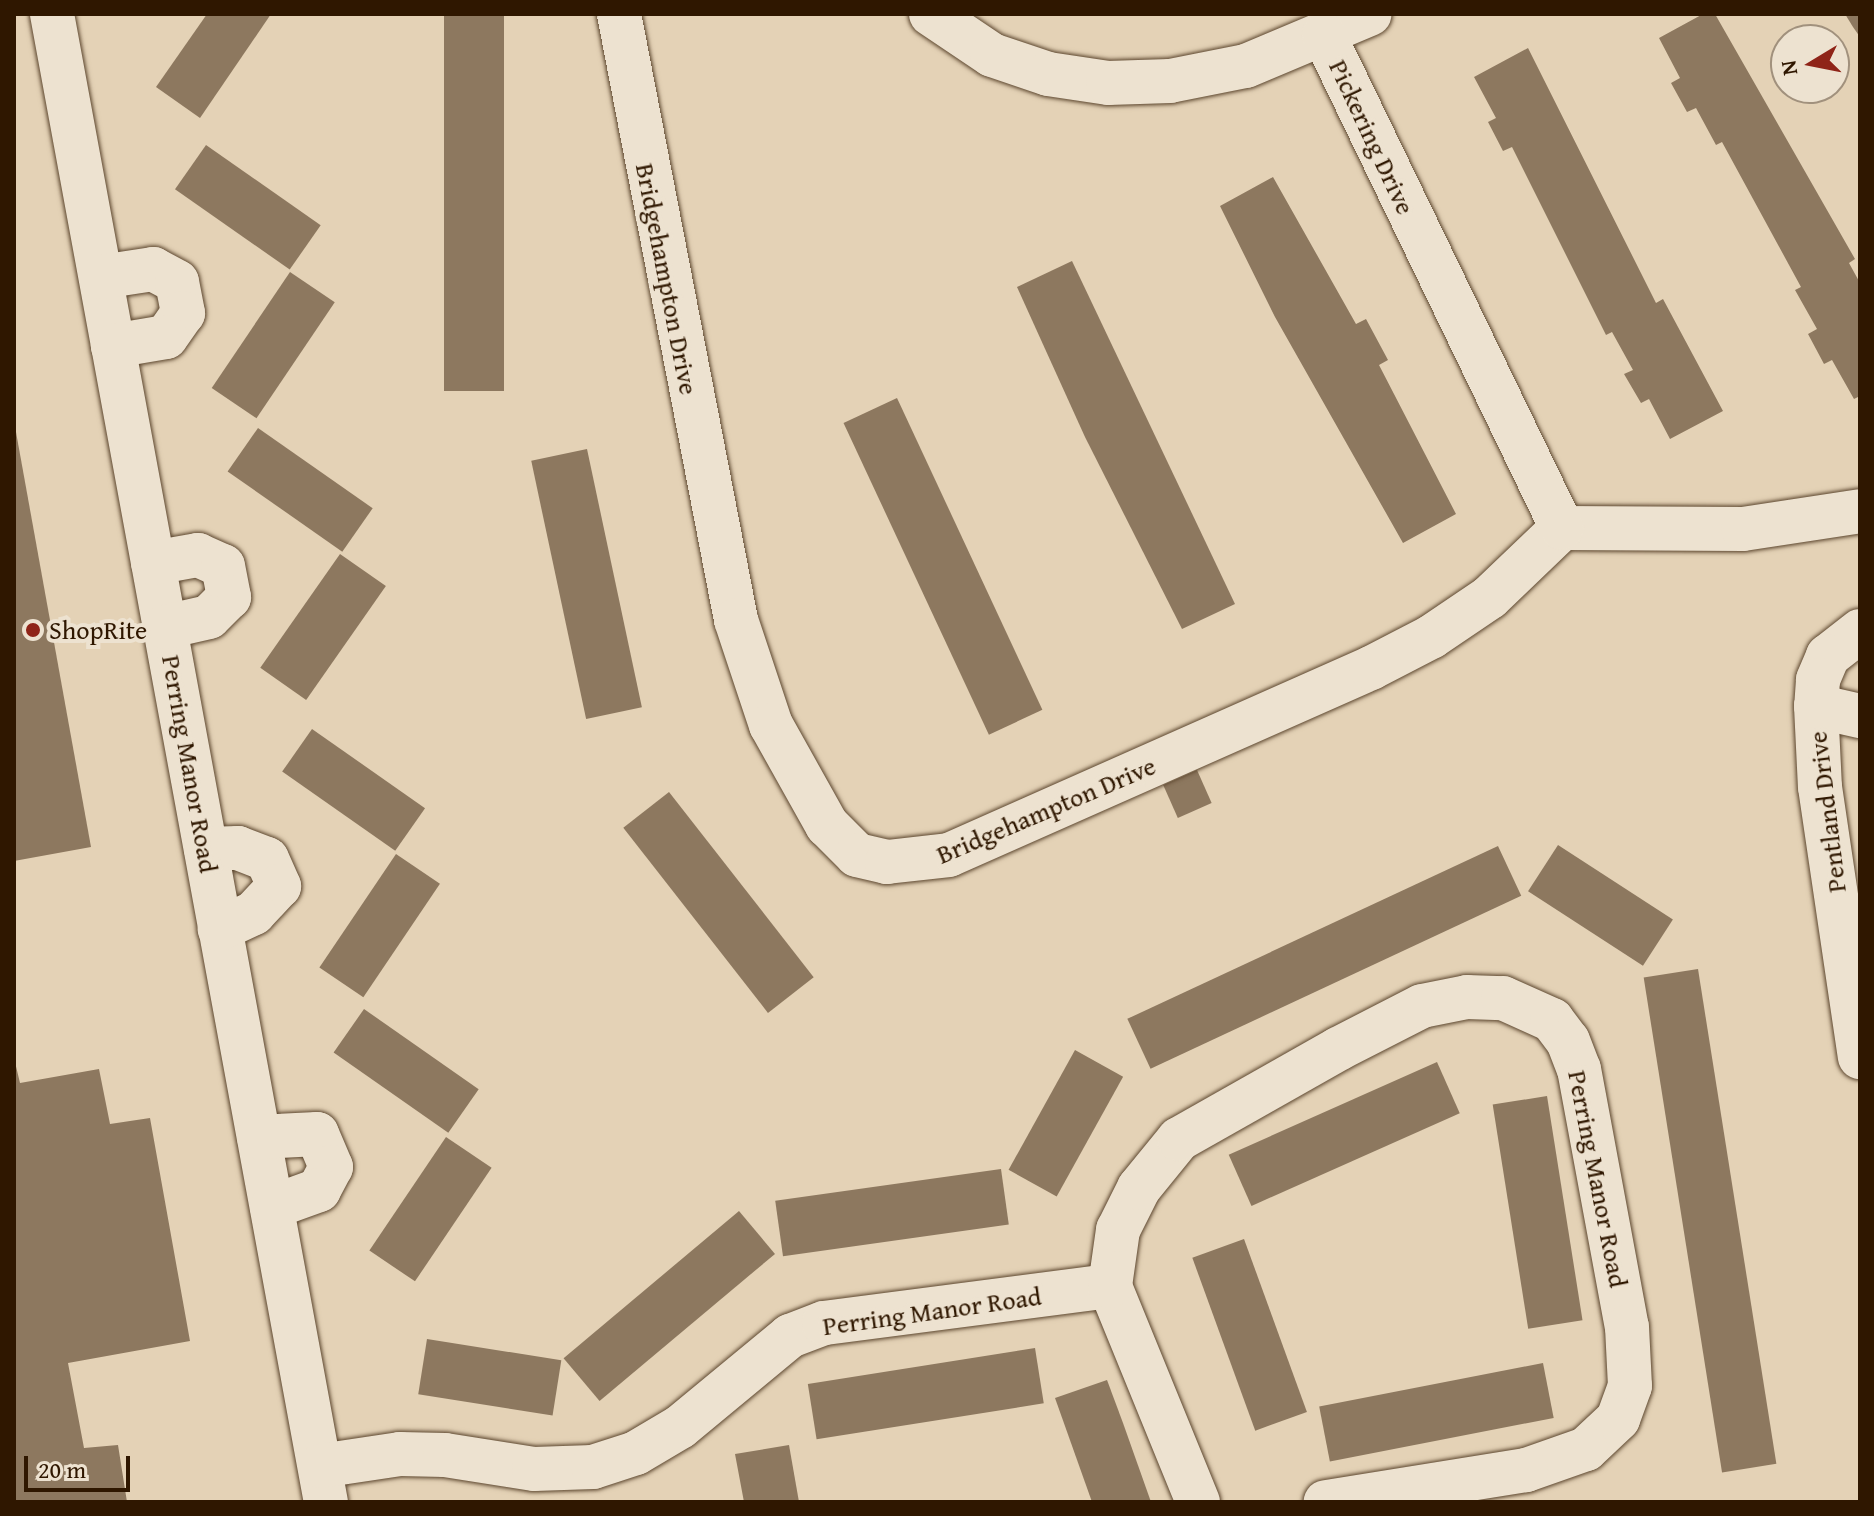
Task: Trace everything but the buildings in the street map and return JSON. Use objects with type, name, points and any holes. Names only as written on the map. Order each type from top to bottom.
[{"type":"street","name":"Perring Manor Road","points":[[52,14],[323,1484],[400,1454],[445,1455],[534,1469],[593,1467],[636,1453],[680,1427],[790,1336],[824,1323],[1110,1286],[1118,1230],[1139,1188],[1179,1139],[1219,1112],[1422,1006],[1467,997],[1503,998],[1552,1020],[1568,1041],[1579,1069],[1627,1327],[1630,1386],[1618,1419],[1586,1449],[1526,1470],[1326,1502]]},
{"type":"street","name":"Bridgehampton Drive","points":[[619,14],[736,620],[771,725],[827,825],[857,855],[887,862],[949,855],[1371,668],[1431,637],[1490,597],[1562,528]]},
{"type":"street","name":"Pickering Drive","points":[[931,14],[992,55],[1048,74],[1108,83],[1170,81],[1246,66],[1324,35],[1562,528]]},
{"type":"street","points":[[1324,35],[1370,14]]},
{"type":"street","points":[[101,277],[153,269],[177,282],[183,313],[166,337],[113,346]]},
{"type":"street","points":[[1562,528],[1743,529],[1860,511]]},
{"type":"street","points":[[153,563],[198,555],[223,566],[229,597],[209,617],[165,627]]},
{"type":"street","name":"Pentland Drive","points":[[1860,631],[1828,656],[1816,706],[1844,846],[1860,1057]]},
{"type":"street","points":[[1816,706],[1860,716]]},
{"type":"street","points":[[206,849],[238,848],[267,859],[279,886],[254,913],[220,929]]},
{"type":"street","points":[[259,1137],[317,1134],[331,1167],[319,1190],[272,1207]]},
{"type":"street","points":[[1110,1286],[1198,1502]]},
{"type":"place","name":"ShopRite","points":[[33,630]]}]
